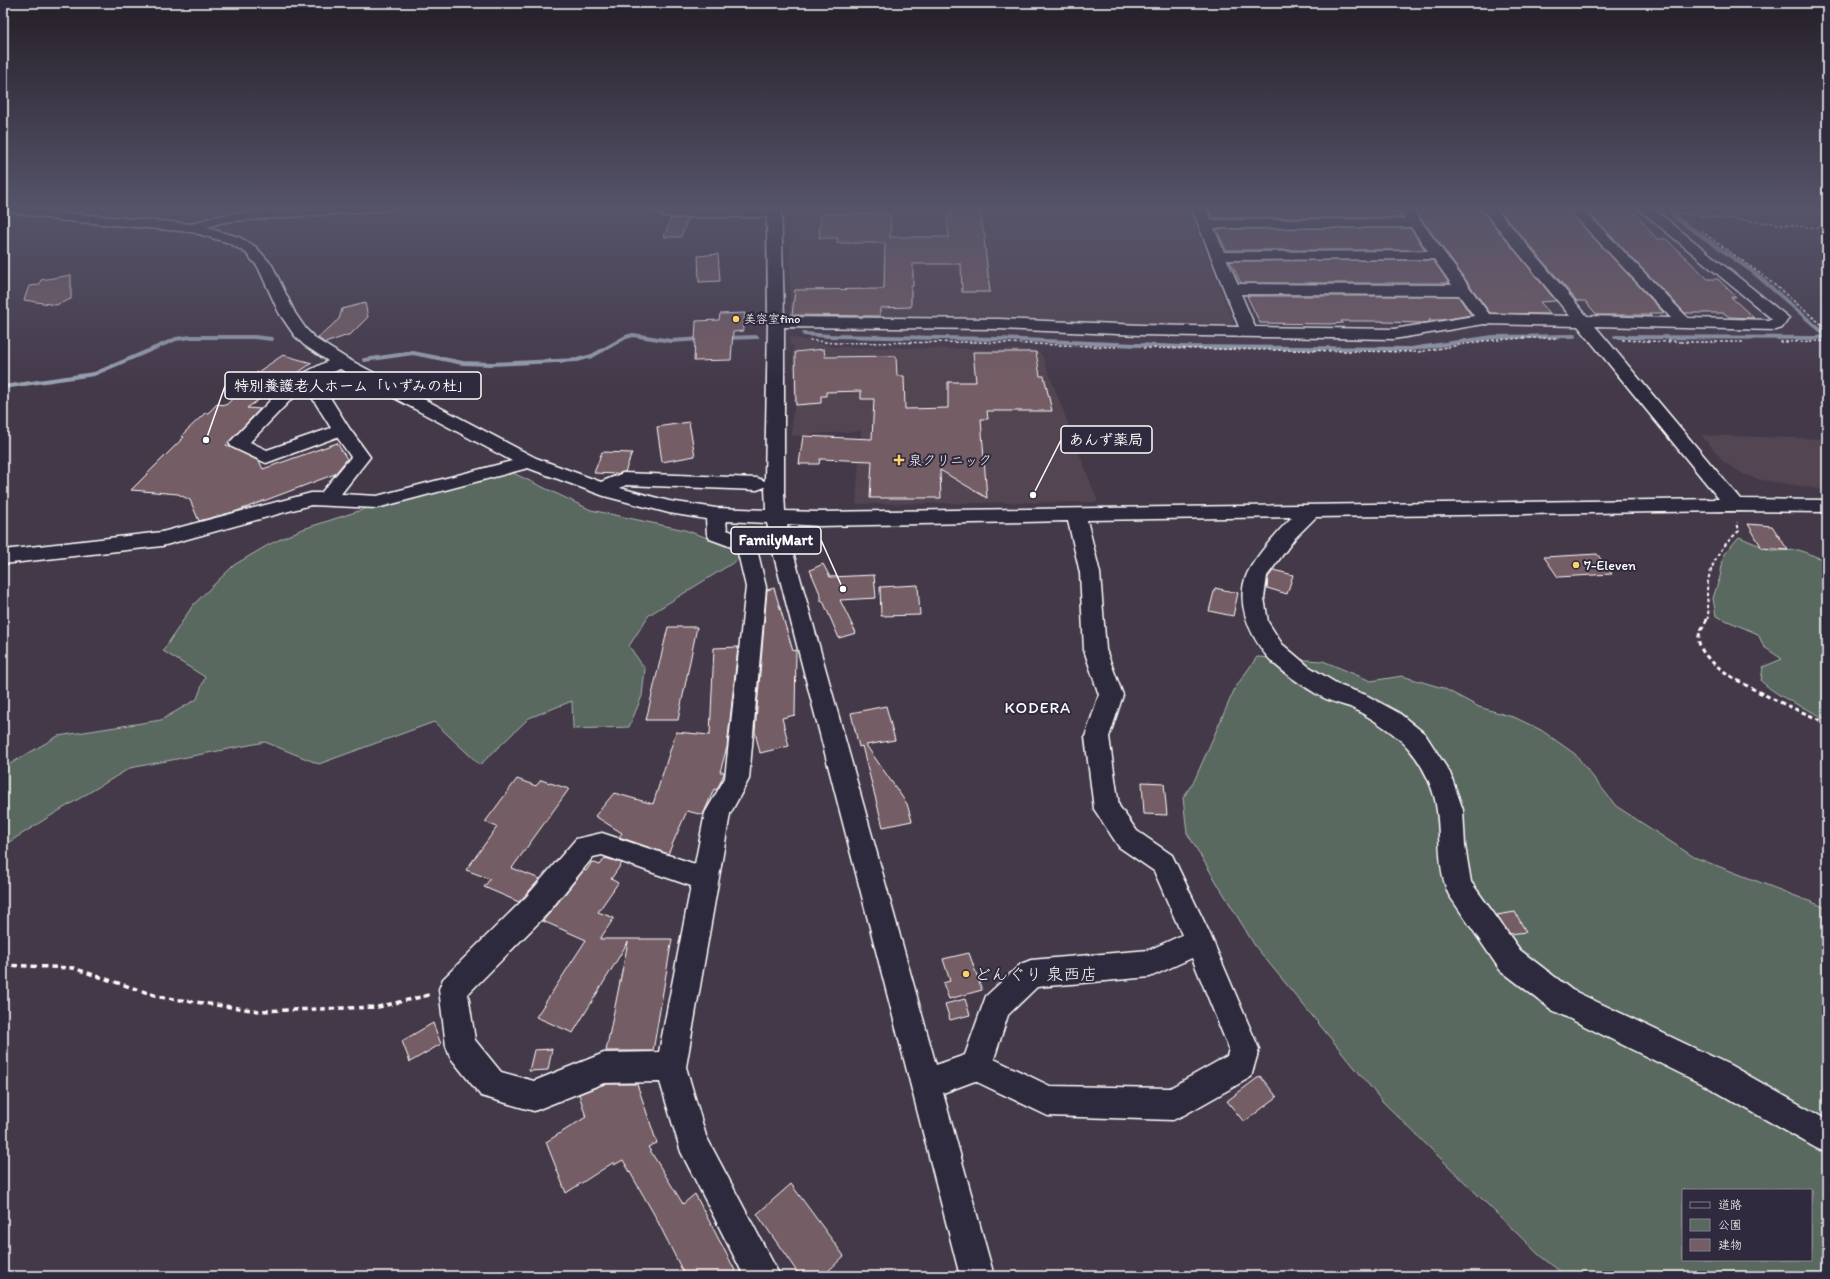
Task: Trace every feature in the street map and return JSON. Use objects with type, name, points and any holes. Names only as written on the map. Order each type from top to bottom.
[{"type":"street","points":[[265,266],[287,314],[300,332],[310,342],[340,362],[492,444],[529,462],[602,489],[638,500],[716,514],[819,519],[1732,505],[1827,506]]},
{"type":"street","points":[[775,266],[776,322],[774,492],[776,518],[784,556],[977,1276]]},
{"type":"street","points":[[1222,266],[1249,331]]},
{"type":"street","points":[[1446,266],[1484,319]]},
{"type":"street","points":[[1537,266],[1732,505]]},
{"type":"street","points":[[1629,266],[1684,323]]},
{"type":"street","points":[[776,322],[999,324],[1141,330],[1394,334],[1484,319],[1776,325],[1781,318],[1716,266]]},
{"type":"street","points":[[1232,289],[1463,290]]},
{"type":"street","points":[[340,362],[296,384],[238,443],[266,457],[341,430]]},
{"type":"street","points":[[305,379],[324,392],[322,399],[341,430],[361,457],[326,500]]},
{"type":"street","points":[[3,557],[162,540],[311,499],[377,502],[529,462]]},
{"type":"street","points":[[602,489],[623,479],[757,484]]},
{"type":"street","points":[[1312,511],[1288,533],[1257,575],[1253,598],[1257,623],[1274,650],[1300,672],[1332,692],[1358,702],[1391,720],[1417,741],[1438,773],[1450,810],[1452,846],[1458,886],[1510,960],[1562,1000],[1720,1076],[1827,1137]]},
{"type":"street","points":[[716,514],[717,534],[746,545],[756,587],[738,779],[718,813],[671,1067],[692,1141],[758,1270],[763,1276]]},
{"type":"street","points":[[925,1084],[976,1066],[1048,1101],[1173,1104],[1240,1066],[1244,1049],[1163,863],[1128,839],[1108,809],[1097,737],[1111,695],[1095,650],[1090,573],[1076,514]]},
{"type":"street","points":[[671,1067],[604,1068],[534,1096],[492,1085],[461,1046],[453,989],[537,905],[585,847],[602,844],[706,879]]},
{"type":"street","points":[[976,1066],[996,1006],[1031,974],[1150,963],[1198,941]]},
{"type":"path","points":[[1749,266],[1765,277],[1827,329]]},
{"type":"path","points":[[1522,338],[1561,338]]},
{"type":"path","points":[[1661,338],[1680,342]]},
{"type":"path","points":[[1621,340],[1746,342]]},
{"type":"path","points":[[1778,342],[1827,341]]},
{"type":"path","points":[[1732,505],[1739,531],[1728,539],[1719,551],[1707,593],[1708,616],[1698,638],[1699,646],[1729,676],[1741,684],[1827,723]]},
{"type":"path","points":[[3,965],[73,968],[160,997],[259,1010],[378,1007],[453,989]]},
{"type":"shaded area","points":[[790,266],[1211,266],[1233,322],[1229,327],[1025,321],[798,320],[790,315]]},
{"type":"shaded area","points":[[790,337],[834,347],[1032,350],[1038,352],[1042,355],[1098,502],[856,504],[861,431],[792,436],[792,414],[794,412],[793,345],[789,344]]},
{"type":"shaded area","points":[[1701,435],[1827,439],[1827,490],[1761,480],[1743,474],[1725,463]]},
{"type":"green space","points":[[513,473],[591,510],[685,530],[736,548],[739,559],[649,615],[629,646],[645,669],[642,696],[629,727],[573,729],[572,701],[529,718],[480,765],[434,722],[319,764],[265,742],[130,768],[3,846],[3,768],[58,736],[161,720],[197,699],[205,677],[163,651],[193,605],[234,565],[268,545],[300,530],[374,506]]},
{"type":"green space","points":[[1739,537],[1773,551],[1799,550],[1827,561],[1827,720],[1785,698],[1761,681],[1763,667],[1782,659],[1764,647],[1758,634],[1716,616],[1713,598],[1720,577],[1724,554]]},
{"type":"green space","points":[[1257,657],[1323,661],[1371,681],[1402,676],[1443,688],[1479,707],[1516,718],[1541,730],[1575,754],[1616,806],[1694,857],[1827,908],[1827,1276],[1566,1276],[1539,1255],[1382,1101],[1255,946],[1187,833],[1183,798],[1195,779],[1235,688]]},
{"type":"building","points":[[698,266],[719,266],[720,281],[699,282]]},
{"type":"building","points":[[885,266],[913,266],[911,307],[880,308],[880,316],[792,315],[795,290],[884,289]]},
{"type":"building","points":[[961,266],[987,266],[990,292],[962,292]]},
{"type":"building","points":[[1232,266],[1437,266],[1449,283],[1241,283]]},
{"type":"building","points":[[1456,266],[1527,266],[1556,301],[1540,302],[1551,314],[1490,313]]},
{"type":"building","points":[[1547,266],[1620,266],[1664,313],[1649,313],[1651,315],[1597,315],[1585,301],[1577,301]]},
{"type":"building","points":[[1639,266],[1694,266],[1708,279],[1718,279],[1736,297],[1731,297],[1754,318],[1729,317],[1724,313],[1685,313]]},
{"type":"building","points":[[71,275],[71,299],[56,305],[24,300],[29,286],[39,285],[41,280]]},
{"type":"building","points":[[1247,296],[1458,296],[1471,315],[1442,320],[1429,320],[1430,322],[1421,323],[1341,321],[1343,323],[1260,323]]},
{"type":"building","points":[[365,303],[368,317],[351,334],[325,343],[318,338],[339,319],[342,309]]},
{"type":"building","points":[[745,313],[743,331],[733,332],[731,360],[694,361],[696,321],[719,320],[720,314]]},
{"type":"building","points":[[824,349],[825,357],[896,356],[897,376],[904,376],[905,409],[948,408],[948,382],[976,382],[973,352],[1036,352],[1040,376],[1044,376],[1052,411],[987,411],[988,419],[981,419],[987,498],[940,470],[941,498],[870,498],[872,461],[820,459],[819,464],[799,464],[803,436],[872,439],[874,399],[861,399],[861,391],[826,392],[826,396],[821,396],[821,403],[796,405],[795,352]]},
{"type":"building","points":[[283,355],[312,363],[247,408],[260,409],[226,445],[259,461],[263,469],[337,443],[347,459],[335,474],[237,511],[199,521],[190,500],[178,494],[131,490],[184,437],[181,436],[205,413],[208,413],[217,404],[226,405],[251,381],[246,380]]},
{"type":"building","points":[[689,422],[695,456],[662,462],[657,427]]},
{"type":"building","points":[[602,452],[632,453],[625,472],[618,474],[594,473]]},
{"type":"building","points":[[1748,524],[1772,526],[1788,550],[1762,548]]},
{"type":"building","points":[[1597,554],[1612,574],[1558,577],[1544,557]]},
{"type":"building","points":[[823,564],[830,577],[874,575],[876,598],[840,600],[856,633],[839,638],[823,601],[821,601],[821,596],[810,570]]},
{"type":"building","points":[[1274,570],[1293,575],[1287,594],[1267,588],[1268,577]]},
{"type":"building","points":[[918,585],[920,615],[881,616],[880,587]]},
{"type":"building","points":[[774,588],[793,651],[796,650],[795,715],[782,718],[789,746],[760,753],[755,732],[767,590]]},
{"type":"building","points":[[1215,588],[1238,593],[1233,616],[1209,611]]},
{"type":"building","points":[[668,627],[697,627],[678,720],[646,720]]},
{"type":"building","points":[[738,647],[727,747],[720,772],[724,772],[724,774],[717,790],[714,789],[703,815],[687,811],[668,854],[619,837],[622,833],[595,816],[614,793],[653,804],[676,732],[710,735],[714,648]]},
{"type":"building","points":[[886,706],[895,740],[866,745],[907,804],[912,821],[883,827],[862,746],[859,747],[851,713]]},
{"type":"building","points":[[517,779],[536,786],[541,780],[569,789],[512,868],[540,879],[519,902],[484,887],[490,879],[466,870],[497,827],[485,822]]},
{"type":"building","points":[[1142,782],[1164,783],[1167,815],[1144,814]]},
{"type":"building","points":[[605,858],[622,863],[611,879],[618,883],[598,912],[614,918],[600,939],[672,939],[653,1051],[606,1051],[628,942],[573,1033],[536,1017],[586,940],[543,921],[584,870],[586,871],[592,862],[600,865]]},
{"type":"building","points":[[1515,912],[1526,932],[1510,934],[1497,915]]},
{"type":"building","points":[[969,953],[982,990],[949,999],[943,983],[950,981],[943,959]]},
{"type":"building","points":[[965,999],[970,1015],[950,1020],[945,1004]]},
{"type":"building","points":[[433,1023],[441,1044],[410,1062],[402,1041]]},
{"type":"building","points":[[552,1049],[548,1070],[529,1071],[534,1050]]},
{"type":"building","points":[[1260,1076],[1277,1097],[1244,1122],[1227,1101]]},
{"type":"building","points":[[604,1084],[637,1084],[657,1143],[648,1147],[683,1204],[695,1194],[738,1276],[685,1276],[655,1216],[623,1160],[614,1165],[614,1162],[566,1193],[546,1142],[586,1117],[579,1094]]},
{"type":"building","points":[[791,1184],[844,1256],[823,1276],[800,1276],[757,1214]]},
{"type":"waterway","points":[[1615,337],[1816,338],[1824,337],[1826,335],[1744,266]]},
{"type":"waterway","points":[[804,334],[830,336],[998,339],[1183,347],[1411,349],[1493,337],[1574,336]]},
{"type":"waterway","points":[[364,360],[413,353],[463,363],[491,364],[577,360],[592,356],[626,337],[633,335],[671,341],[702,339]]},
{"type":"waterway","points":[[3,387],[94,374],[176,339],[191,337],[254,337],[272,339]]},
{"type":"waterway","points":[[725,338],[757,337]]},
{"type":"place","name":"美容室fino","points":[[736,319]]},
{"type":"place","name":"特別養護老人ホーム「いずみの杜」","points":[[206,440]]},
{"type":"place","name":"泉クリニック","points":[[899,460]]},
{"type":"place","name":"あんず薬局","points":[[1033,495]]},
{"type":"place","name":"7-Eleven","points":[[1576,565]]},
{"type":"place","name":"FamilyMart","points":[[843,589]]},
{"type":"place","name":"どんぐり 泉西店","points":[[966,974]]},
{"type":"district","name":"KODERA","points":[[1038,707]]}]
